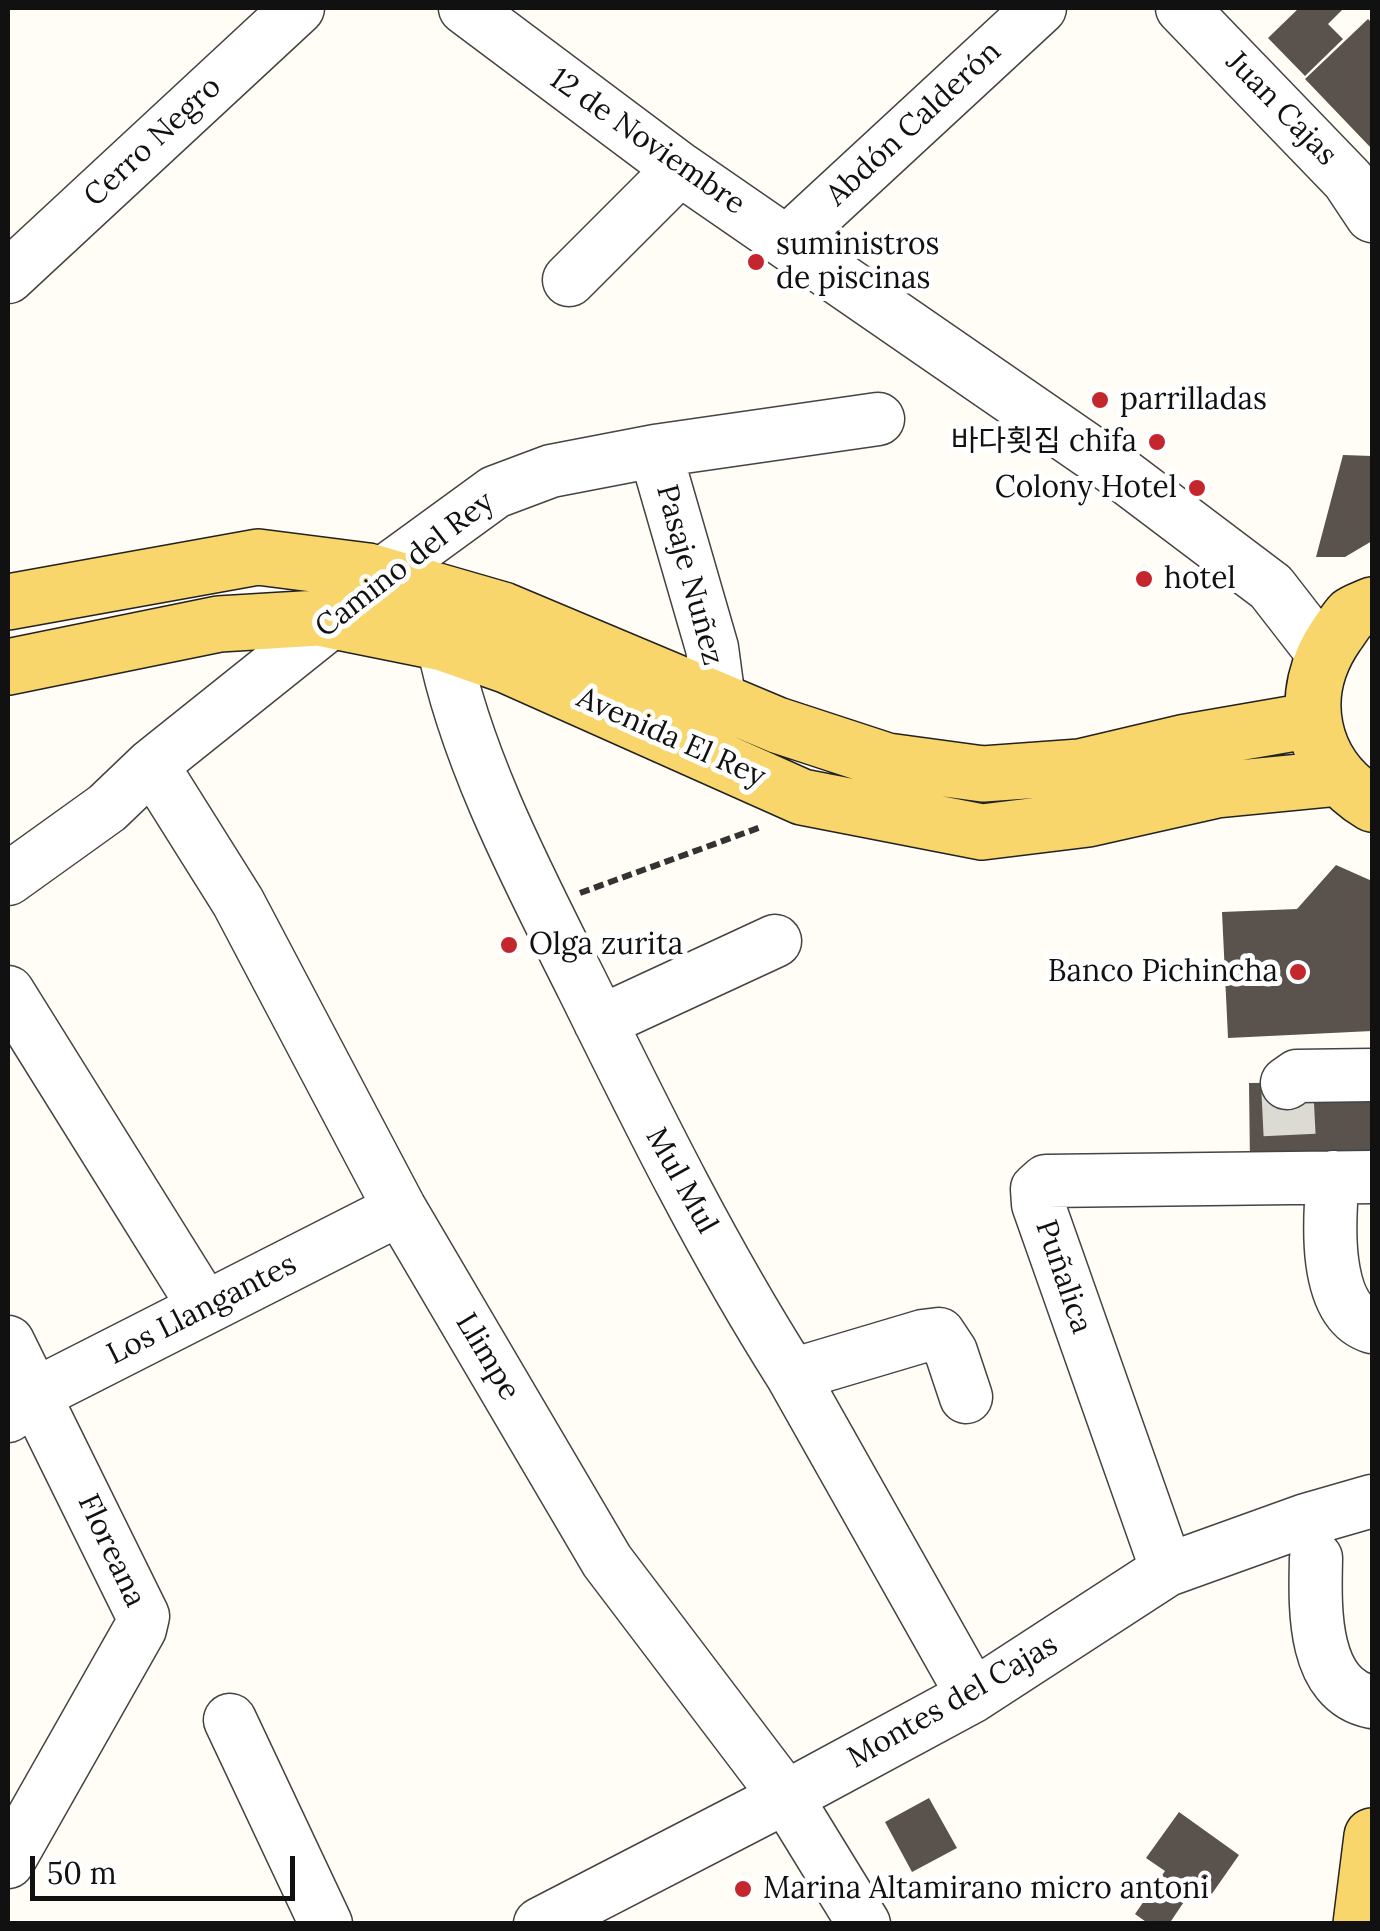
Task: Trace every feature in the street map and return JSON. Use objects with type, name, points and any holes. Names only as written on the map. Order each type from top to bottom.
[{"type":"main road","name":"Avenida El Rey","points":[[8,602],[258,557],[381,575],[502,610],[777,725],[887,761],[983,774],[1080,767],[1186,742],[1313,720]]},
{"type":"main road","name":"Avenida El Rey","points":[[8,667],[219,624],[319,618],[443,642],[506,665],[802,797],[982,832],[1088,820],[1218,790],[1356,791]]},
{"type":"main road","points":[[1349,624],[1314,686],[1313,720],[1322,751],[1356,791]]},
{"type":"main road","points":[[1361,1924],[1372,1836]]},
{"type":"street","name":"Cerro Negro","points":[[8,277],[298,8]]},
{"type":"street","name":"12 de Noviembre","points":[[465,8],[680,169],[788,240],[1112,468],[1270,587],[1349,624]]},
{"type":"street","name":"Abdón Calderón","points":[[788,240],[1040,8]]},
{"type":"street","name":"Juan Cajas","points":[[1182,8],[1348,180],[1372,216]]},
{"type":"street","points":[[569,280],[680,169]]},
{"type":"street","name":"Camino del Rey","points":[[8,879],[107,808],[152,765],[332,620],[381,575],[495,492],[551,471],[655,451],[878,419]]},
{"type":"street","name":"Pasaje Nuñez","points":[[655,451],[712,648],[719,700]]},
{"type":"street","name":"Mul Mul","points":[[443,642],[455,699],[534,890],[655,1135],[972,1696]]},
{"type":"street","name":"Llimpe","points":[[152,765],[238,902],[400,1209],[608,1561],[786,1797],[864,1924]]},
{"type":"street","points":[[600,1022],[775,941]]},
{"type":"street","points":[[8,992],[204,1308]]},
{"type":"street","points":[[1287,1083],[1297,1076],[1372,1075]]},
{"type":"street","name":"Puñalica","points":[[1167,1570],[1038,1204],[1037,1189],[1046,1181],[1332,1186]]},
{"type":"street","points":[[1332,1186],[1330,1240],[1336,1279],[1350,1314],[1372,1327]]},
{"type":"street","name":"Los Llangantes","points":[[22,1405],[400,1209]]},
{"type":"street","points":[[792,1375],[939,1334],[951,1352],[966,1397]]},
{"type":"street","name":"Floreana","points":[[8,1342],[22,1405],[142,1616],[140,1628],[8,1862]]},
{"type":"street","name":"Montes del Cajas","points":[[540,1924],[972,1696],[1167,1570],[1306,1520],[1372,1502]]},
{"type":"street","points":[[1316,1558],[1315,1620],[1327,1660],[1343,1686],[1372,1702]]},
{"type":"street","points":[[230,1720],[326,1924]]},
{"type":"path","points":[[534,890],[758,830],[802,797]]},
{"type":"building","points":[[1299,8],[1344,8],[1328,24],[1343,39],[1305,76],[1268,38]]},
{"type":"building","points":[[1368,19],[1372,23],[1372,149],[1305,79]]},
{"type":"building","points":[[1343,455],[1372,456],[1372,541],[1345,557],[1316,557]]},
{"type":"building","name":"Banco Pichincha","points":[[1336,865],[1372,881],[1372,1031],[1228,1038],[1222,912],[1297,909]]},
{"type":"building","points":[[1372,1082],[1372,1163],[1250,1164],[1249,1083]]},
{"type":"building","points":[[929,1798],[957,1848],[912,1872],[885,1822]]},
{"type":"building","points":[[1179,1812],[1239,1855],[1209,1898],[1194,1887],[1169,1924],[1149,1924],[1135,1914],[1165,1871],[1146,1858]]},
{"type":"tunnel","points":[[1287,1083],[1291,1164]]},
{"type":"place","name":"suministros de piscinas","points":[[756,262]]},
{"type":"place","name":"parrilladas","points":[[1100,400]]},
{"type":"place","name":"바다횟집 chifa","points":[[1157,442]]},
{"type":"place","name":"Colony Hotel","points":[[1197,488]]},
{"type":"place","name":"hotel","points":[[1144,579]]},
{"type":"place","name":"Olga zurita","points":[[509,945]]},
{"type":"place","name":"Banco Pichincha","points":[[1298,972]]},
{"type":"place","name":"Marina Altamirano micro antoni","points":[[743,1889]]}]
